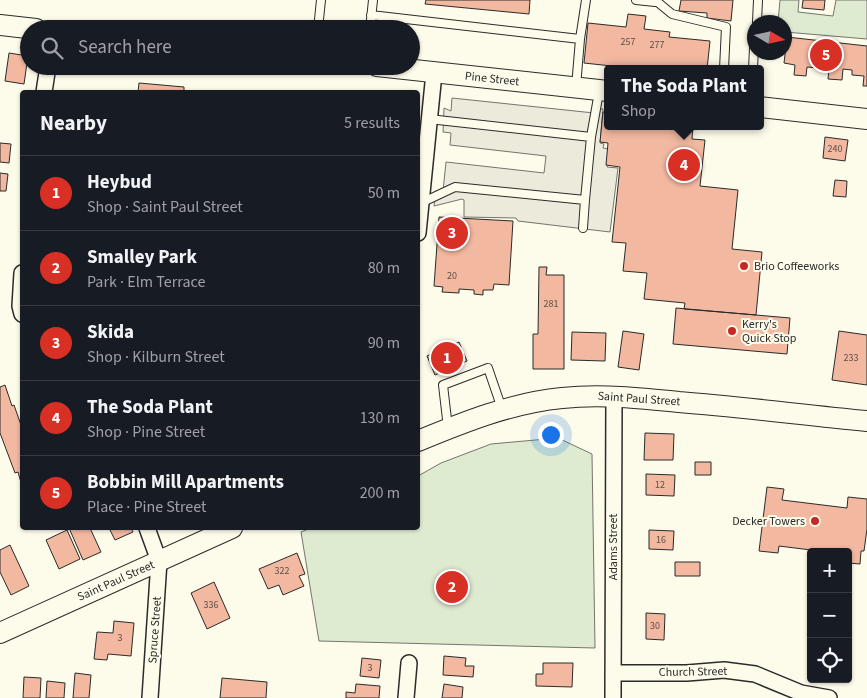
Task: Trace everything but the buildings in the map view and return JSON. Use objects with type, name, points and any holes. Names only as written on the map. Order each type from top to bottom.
[{"type":"street","points":[[0,25],[20,27]]},
{"type":"street","name":"Pine Street","points":[[420,71],[604,90]]},
{"type":"street","points":[[420,212],[434,73]]},
{"type":"street","points":[[44,90],[47,75]]},
{"type":"street","points":[[764,107],[867,119]]},
{"type":"street","name":"Saint Paul Street","points":[[420,441],[502,409],[561,398],[614,396],[867,421]]},
{"type":"street","name":"Adams Street","points":[[613,698],[614,396]]},
{"type":"street","points":[[148,530],[159,561]]},
{"type":"street","name":"Saint Paul Street","points":[[0,633],[228,530]]},
{"type":"street","name":"Spruce Street","points":[[150,698],[159,561]]},
{"type":"street","points":[[406,698],[410,663]]},
{"type":"street","name":"Church Street","points":[[613,673],[687,674],[724,670],[755,674],[788,692],[829,698]]},
{"type":"lane","points":[[319,20],[321,0]]},
{"type":"lane","points":[[371,20],[373,0]]},
{"type":"lane","points":[[576,88],[580,39],[586,0]]},
{"type":"lane","points":[[636,0],[655,1],[672,14],[726,27],[724,65]]},
{"type":"lane","points":[[757,15],[758,0]]},
{"type":"lane","points":[[371,15],[415,20]]},
{"type":"lane","points":[[420,21],[580,39]]},
{"type":"lane","points":[[583,228],[591,136],[604,90]]},
{"type":"lane","points":[[429,119],[591,136]]},
{"type":"lane","points":[[421,202],[455,186],[585,200]]},
{"type":"lane","points":[[448,429],[443,385],[488,368],[502,409]]},
{"type":"green space","points":[[780,0],[799,0],[798,12],[833,16],[836,0],[867,0],[867,39],[792,33],[792,15],[779,15]]},
{"type":"green space","points":[[558,438],[592,454],[595,648],[319,641],[301,532],[306,530],[420,530],[420,475],[441,463],[491,444]]},
{"type":"shaded area","points":[[452,98],[594,113],[595,108],[603,109],[600,143],[604,144],[603,148],[609,149],[607,167],[618,168],[610,232],[518,221],[516,218],[464,217],[464,200],[462,199],[434,206],[436,191],[443,191],[446,162],[544,173],[546,156],[450,145],[451,133],[443,132],[444,108],[451,111]]},
{"type":"place","name":"Bobbin Mill Apartments","points":[[826,55]]},
{"type":"place","name":"The Soda Plant","points":[[684,165]]},
{"type":"place","name":"Skida","points":[[452,233]]},
{"type":"place","name":"Brio Coffeeworks","points":[[744,266]]},
{"type":"place","name":"Kerry's Quick Stop","points":[[732,331]]},
{"type":"place","name":"Heybud","points":[[447,358]]},
{"type":"place","name":"Decker Towers","points":[[815,521]]},
{"type":"place","name":"Smalley Park","points":[[452,587]]}]
